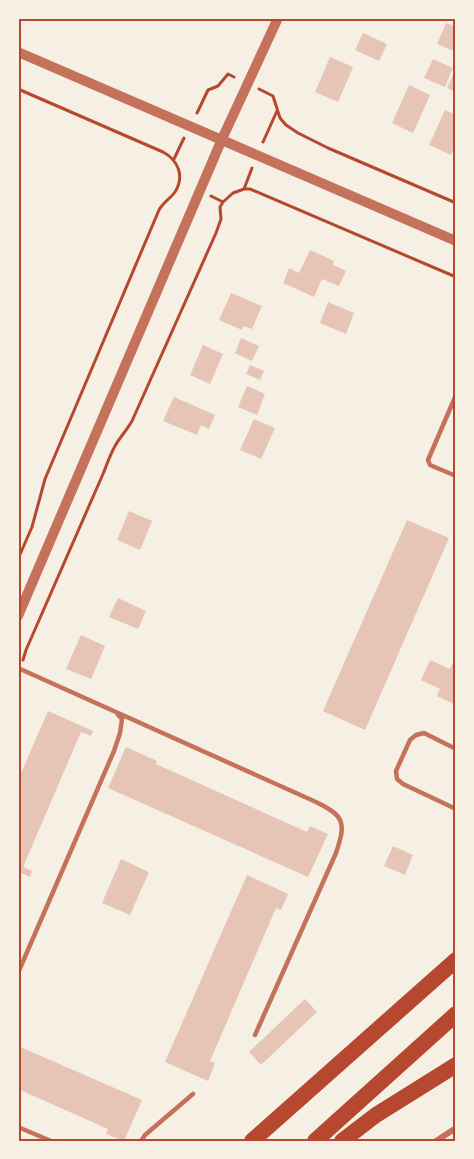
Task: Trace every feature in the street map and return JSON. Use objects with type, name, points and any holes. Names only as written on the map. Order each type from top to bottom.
[{"type":"highway","points":[[252,1141],[456,960]]},
{"type":"highway","points":[[315,1141],[456,1014]]},
{"type":"highway","points":[[342,1141],[376,1114],[456,1065]]},
{"type":"street","points":[[18,616],[222,140],[278,18]]},
{"type":"street","points":[[18,52],[456,241]]},
{"type":"street","points":[[436,1141],[456,1128]]},
{"type":"lane","points":[[456,395],[453,409],[428,460],[430,465],[456,476]]},
{"type":"lane","points":[[19,668],[316,802],[334,812],[342,824],[341,839],[336,853],[255,1035]]},
{"type":"lane","points":[[18,972],[114,751],[122,718],[117,712]]},
{"type":"lane","points":[[456,748],[424,733],[416,735],[410,740],[396,771],[397,779],[403,784],[456,809]]},
{"type":"lane","points":[[141,1141],[193,1094]]},
{"type":"lane","points":[[18,1127],[51,1141]]},
{"type":"path","points":[[174,160],[208,90],[218,86],[228,74],[273,96],[280,118],[298,133],[456,203]]},
{"type":"path","points":[[18,89],[163,152],[174,160],[180,176],[178,186],[159,210],[45,479],[32,527],[18,559]]},
{"type":"path","points":[[19,668],[104,474],[108,459],[132,421],[216,233],[221,219],[220,207],[228,196],[243,189],[250,189],[456,277]]},
{"type":"building","points":[[446,23],[456,27],[456,52],[437,44]]},
{"type":"building","points":[[363,33],[387,44],[379,61],[355,50]]},
{"type":"building","points":[[330,57],[353,67],[338,102],[315,92]]},
{"type":"building","points":[[433,59],[453,68],[445,87],[424,78]]},
{"type":"building","points":[[456,68],[456,92],[447,88]]},
{"type":"building","points":[[409,85],[430,95],[413,133],[392,123]]},
{"type":"building","points":[[445,110],[456,115],[456,144],[451,155],[429,145]]},
{"type":"building","points":[[310,250],[334,261],[333,265],[346,271],[339,286],[322,279],[314,297],[283,283],[289,268],[299,273]]},
{"type":"building","points":[[231,293],[262,306],[252,329],[243,326],[242,330],[219,320]]},
{"type":"building","points":[[328,302],[354,313],[346,334],[320,323]]},
{"type":"building","points":[[241,338],[259,346],[252,361],[235,353]]},
{"type":"building","points":[[203,345],[223,354],[210,384],[190,375]]},
{"type":"building","points":[[250,365],[264,371],[260,380],[246,374]]},
{"type":"building","points":[[247,386],[265,394],[257,415],[238,407]]},
{"type":"building","points":[[174,397],[215,415],[209,429],[201,425],[197,435],[163,421]]},
{"type":"building","points":[[254,419],[275,428],[261,459],[240,450]]},
{"type":"building","points":[[129,511],[152,521],[140,550],[117,540]]},
{"type":"building","points":[[407,520],[449,538],[365,730],[323,711]]},
{"type":"building","points":[[118,598],[146,611],[138,629],[109,617]]},
{"type":"building","points":[[81,635],[105,646],[91,679],[66,669]]},
{"type":"building","points":[[430,660],[450,669],[453,662],[456,663],[456,705],[437,696],[440,689],[421,680]]},
{"type":"building","points":[[48,711],[93,731],[91,736],[81,732],[23,867],[32,871],[30,877],[18,872],[18,780]]},
{"type":"building","points":[[126,747],[157,761],[156,764],[307,832],[310,826],[328,834],[308,877],[108,788]]},
{"type":"building","points":[[393,846],[413,855],[405,875],[384,866]]},
{"type":"building","points":[[121,859],[149,872],[130,915],[102,903]]},
{"type":"building","points":[[247,875],[288,894],[281,910],[276,908],[210,1061],[215,1063],[208,1081],[165,1062]]},
{"type":"building","points":[[305,999],[317,1012],[261,1065],[249,1052]]},
{"type":"building","points":[[18,1046],[142,1100],[124,1141],[106,1134],[108,1129],[18,1089]]}]
